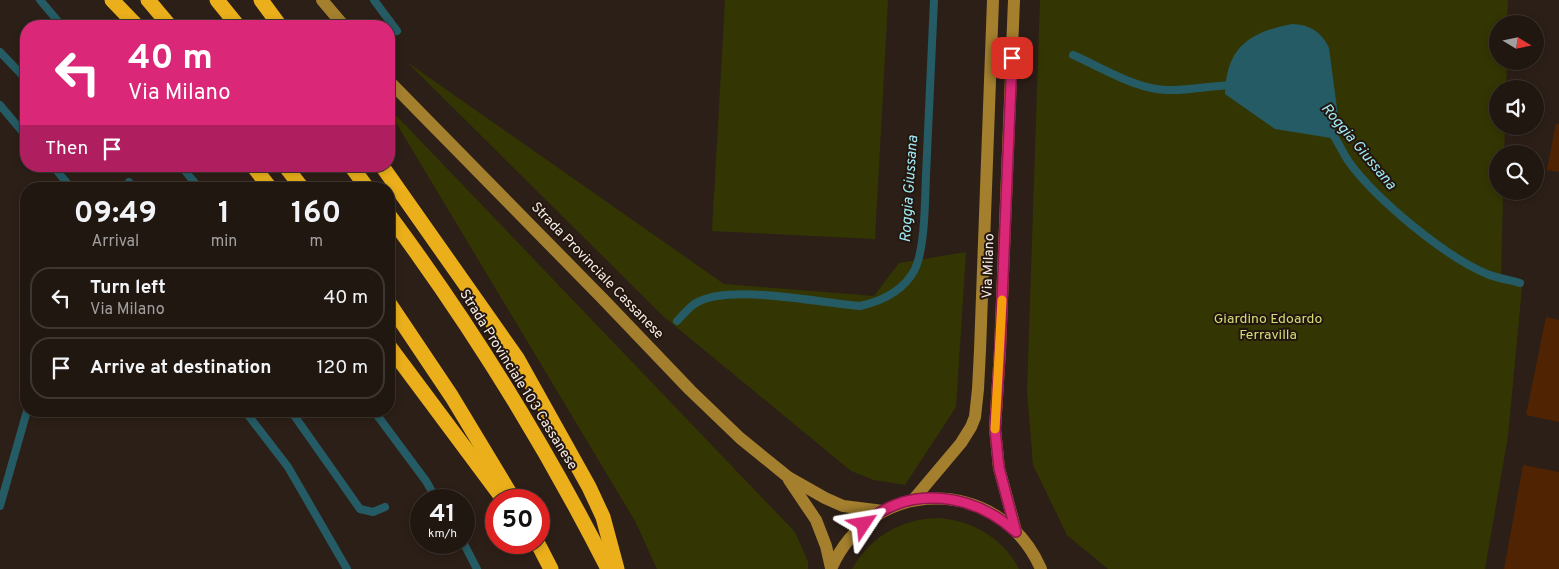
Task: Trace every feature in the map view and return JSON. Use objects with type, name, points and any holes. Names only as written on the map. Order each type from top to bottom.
[{"type":"highway","points":[[112,0],[131,20]]},
{"type":"highway","points":[[148,0],[165,20]]},
{"type":"highway","points":[[217,0],[233,20]]},
{"type":"highway","points":[[262,0],[276,20]]},
{"type":"highway","points":[[258,172],[266,182]]},
{"type":"highway","points":[[290,172],[298,182]]},
{"type":"highway","points":[[395,184],[517,358],[604,517],[617,569]]},
{"type":"highway","name":"Strada Provinciale 103 Cassanese","points":[[395,223],[455,308],[514,400],[552,463],[608,569]]},
{"type":"highway","points":[[395,311],[452,396],[507,489]]},
{"type":"highway","points":[[395,354],[496,489]]},
{"type":"highway","points":[[543,554],[551,569]]},
{"type":"main road","points":[[322,0],[339,20]]},
{"type":"main road","name":"Via Milano","points":[[913,500],[966,435],[975,417],[980,350],[993,0]]},
{"type":"main road","name":"Via Milano","points":[[1014,0],[995,429],[999,468],[1016,532]]},
{"type":"main road","name":"Strada Provinciale Cassanese","points":[[395,87],[690,390],[740,438],[788,477],[825,498],[843,506],[883,511]]},
{"type":"main road","name":"Strada Provinciale Cassanese","points":[[788,477],[816,520],[826,546],[831,568]]},
{"type":"main road","name":"Strada Provinciale Cassanese","points":[[831,568],[842,547],[854,533],[883,511],[897,504],[913,500],[941,498],[969,503],[991,512],[1016,532],[1038,563],[1052,569]]},
{"type":"green space","points":[[725,0],[888,0],[875,239],[712,231]]},
{"type":"green space","name":"Giardino Edoardo Ferravilla","points":[[1040,0],[1508,0],[1507,15],[1489,15],[1489,70],[1507,70],[1506,80],[1489,80],[1489,135],[1505,135],[1504,145],[1489,145],[1489,200],[1503,200],[1501,279],[1522,287],[1508,436],[1485,569],[1108,569],[1067,535],[1033,465],[1027,391]]},
{"type":"green space","points":[[407,62],[724,284],[874,296],[899,263],[966,252],[956,407],[905,485],[874,480],[851,471],[663,316]]},
{"type":"green space","points":[[395,114],[795,532],[808,562],[808,569],[657,569],[635,521],[395,121]]},
{"type":"green space","points":[[937,518],[962,522],[985,533],[1004,548],[1019,569],[852,569],[868,548],[888,532],[911,522]]},
{"type":"water","points":[[1292,24],[1309,27],[1319,33],[1329,48],[1340,131],[1337,139],[1275,129],[1225,94],[1226,78],[1230,65],[1235,54],[1243,45],[1264,32]]},
{"type":"building","points":[[1556,123],[1559,124],[1559,172],[1547,170]]},
{"type":"building","points":[[1546,317],[1559,320],[1559,422],[1526,415]]},
{"type":"building","points":[[1523,465],[1559,472],[1559,569],[1504,569]]},
{"type":"waterway","points":[[40,0],[57,20]]},
{"type":"waterway","points":[[374,0],[389,20]]},
{"type":"waterway","name":"Roggia Giussana","points":[[677,321],[696,303],[711,297],[730,295],[752,294],[860,306],[892,294],[910,277],[915,269],[921,249],[924,224],[934,0]]},
{"type":"waterway","name":"Roggia Giussana","points":[[0,52],[20,73]]},
{"type":"waterway","name":"Roggia Giussana","points":[[1073,55],[1119,77],[1156,89],[1176,90],[1234,85]]},
{"type":"waterway","points":[[0,105],[20,129]]},
{"type":"waterway","name":"Roggia Giussana","points":[[1331,132],[1349,162],[1361,177],[1412,225],[1470,266],[1491,275],[1520,283]]},
{"type":"waterway","points":[[58,172],[66,182]]},
{"type":"waterway","points":[[186,172],[194,182]]},
{"type":"waterway","points":[[0,506],[25,417]]},
{"type":"waterway","points":[[250,417],[288,467],[347,569]]},
{"type":"waterway","name":"Roggia Giussana","points":[[295,417],[360,509],[373,512],[385,507]]},
{"type":"waterway","points":[[378,417],[431,489]]},
{"type":"waterway","points":[[469,554],[477,569]]},
{"type":"slow traffic","points":[[995,429],[1002,300]]},
{"type":"route","points":[[864,524],[897,504],[929,498],[941,498],[960,500],[985,509],[1004,521],[1016,532],[996,457],[995,429],[1012,58]]}]
